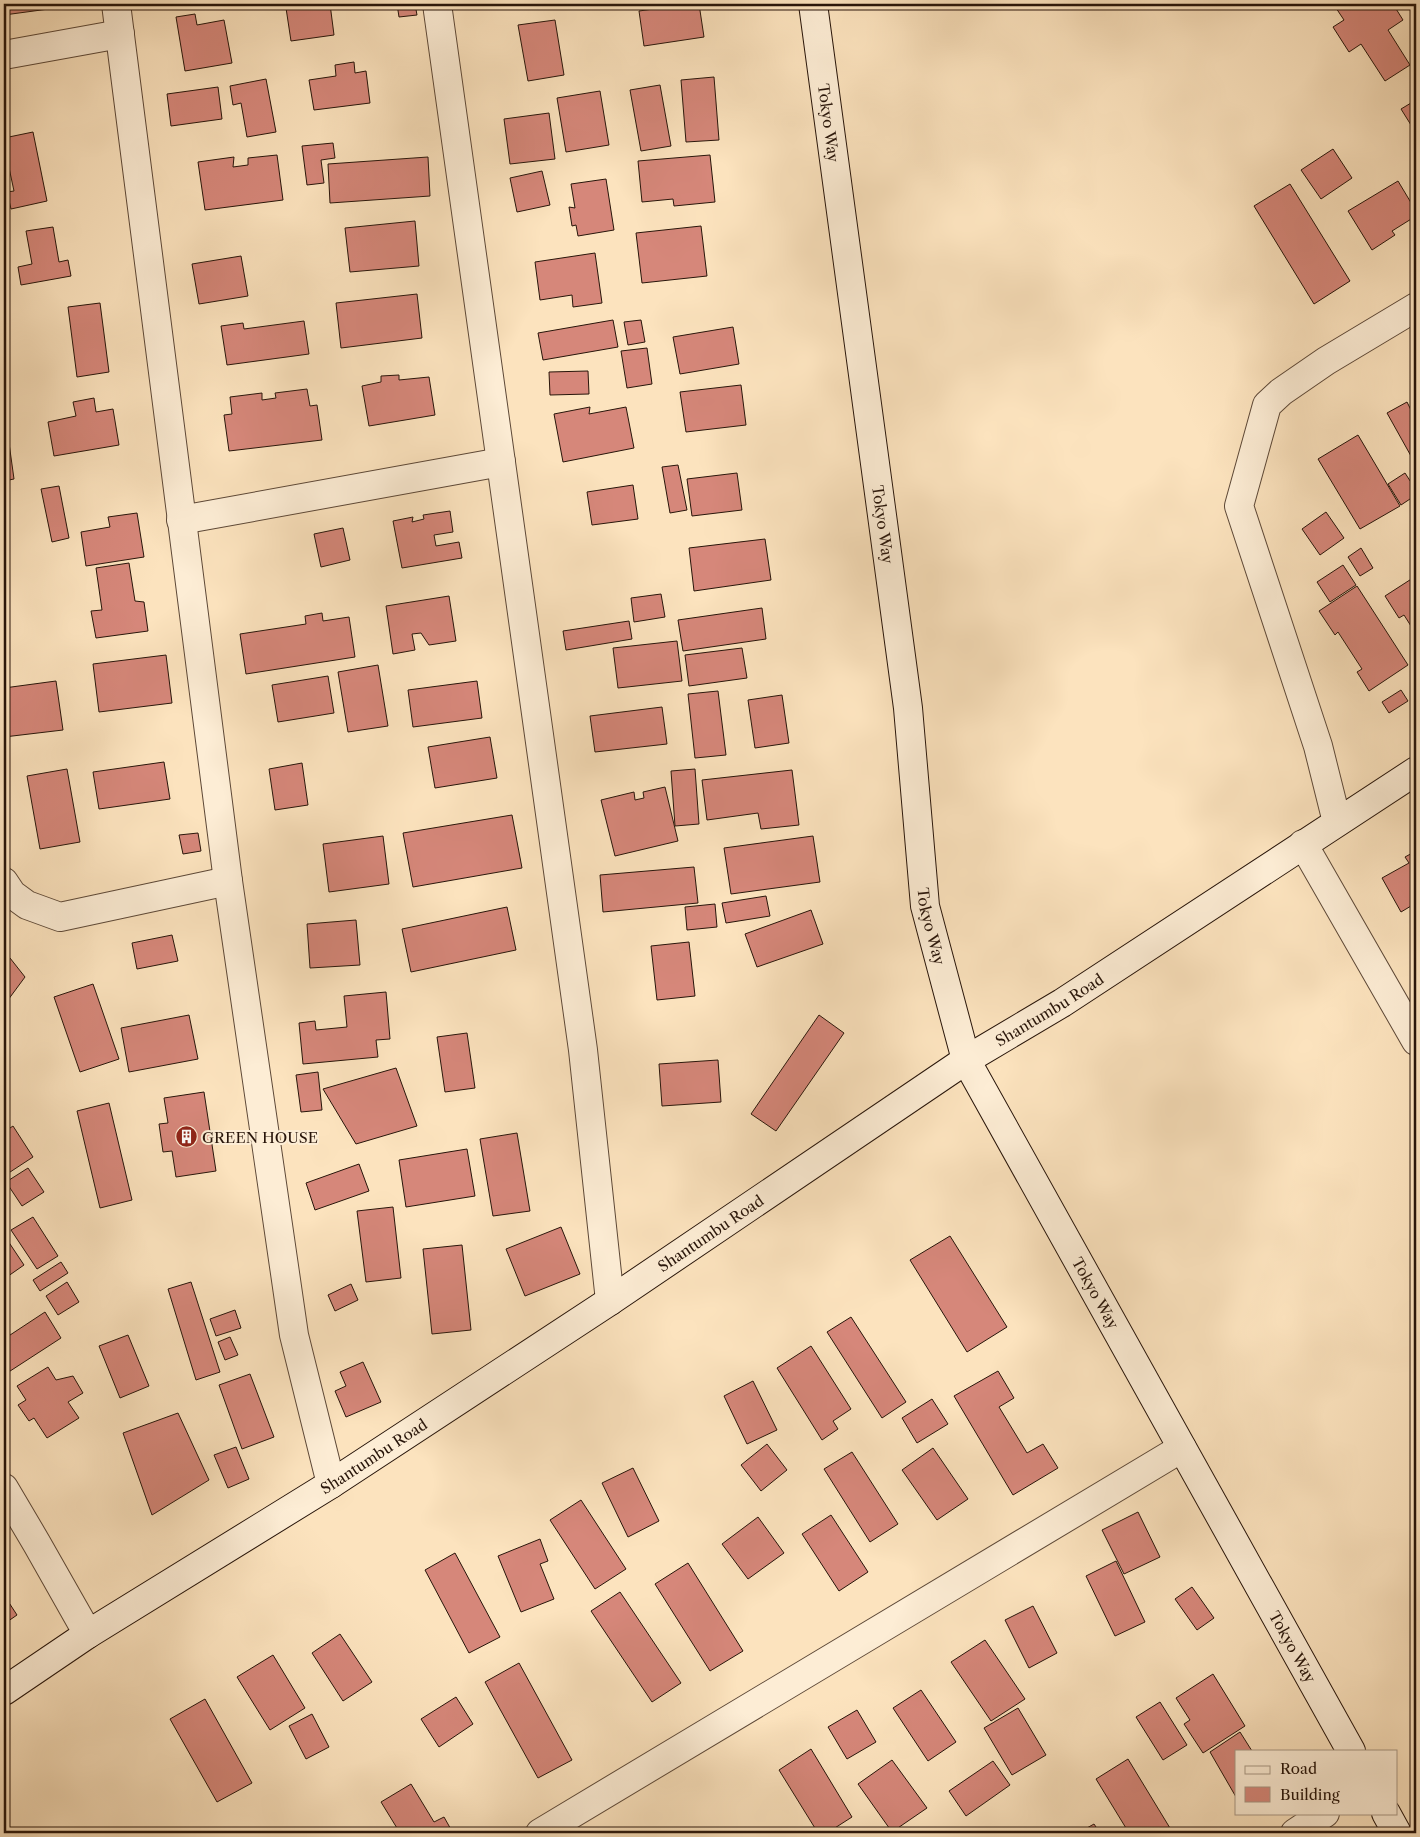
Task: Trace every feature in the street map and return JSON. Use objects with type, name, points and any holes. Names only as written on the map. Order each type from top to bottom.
[{"type":"street","points":[[116,4],[228,881],[294,1335],[331,1484]]},
{"type":"street","points":[[437,4],[583,1050],[610,1301]]},
{"type":"street","name":"Tokyo Way","points":[[813,4],[908,708],[925,906],[966,1060],[1350,1750]]},
{"type":"street","points":[[4,55],[120,34]]},
{"type":"street","points":[[1337,822],[1318,746],[1239,506],[1267,404],[1326,361],[1416,307]]},
{"type":"street","points":[[181,520],[501,462]]},
{"type":"street","name":"Shantumbu Road","points":[[4,1691],[88,1634],[331,1484],[610,1301],[966,1060],[1062,1003],[1416,771]]},
{"type":"street","points":[[1304,844],[1416,1041]]},
{"type":"street","points":[[4,882],[12,894],[27,905],[60,917],[228,881]]},
{"type":"street","points":[[540,1833],[1182,1448]]},
{"type":"street","points":[[4,1488],[38,1544],[88,1634]]},
{"type":"street","points":[[1295,1833],[1324,1814]]},
{"type":"street","points":[[1387,1814],[1397,1833]]},
{"type":"building","points":[[4,4],[56,4],[56,8],[4,15]]},
{"type":"building","points":[[330,4],[334,35],[291,41],[286,8]]},
{"type":"building","points":[[397,4],[415,4],[417,15],[399,17]]},
{"type":"building","points":[[675,4],[699,4],[704,37],[644,46],[639,11],[675,6]]},
{"type":"building","points":[[1335,4],[1393,4],[1403,20],[1388,30],[1410,65],[1385,81],[1361,44],[1349,52],[1333,27],[1344,20]]},
{"type":"building","points":[[195,14],[197,25],[224,20],[232,63],[185,71],[176,17]]},
{"type":"building","points":[[555,20],[564,75],[528,81],[518,25]]},
{"type":"building","points":[[354,62],[355,73],[366,71],[370,103],[314,110],[309,80],[336,76],[335,65]]},
{"type":"building","points":[[714,77],[719,140],[686,142],[681,80]]},
{"type":"building","points":[[266,79],[276,132],[247,137],[241,103],[233,105],[230,86]]},
{"type":"building","points":[[660,85],[671,146],[641,151],[630,90]]},
{"type":"building","points":[[218,87],[222,119],[171,126],[167,94]]},
{"type":"building","points":[[600,91],[609,145],[566,152],[557,98]]},
{"type":"building","points":[[1416,100],[1416,133],[1401,109]]},
{"type":"building","points":[[549,113],[555,159],[510,164],[504,119]]},
{"type":"building","points":[[33,132],[47,201],[11,209],[7,192],[14,191],[8,163],[4,165],[4,138]]},
{"type":"building","points":[[333,143],[335,158],[321,160],[324,183],[307,185],[302,146]]},
{"type":"building","points":[[1333,149],[1352,178],[1321,199],[1301,170]]},
{"type":"building","points":[[277,155],[283,200],[205,210],[198,162],[234,157],[233,167],[248,165],[248,158]]},
{"type":"building","points":[[710,155],[715,202],[674,206],[673,199],[642,202],[638,161]]},
{"type":"building","points":[[428,157],[430,196],[330,203],[328,164]]},
{"type":"building","points":[[542,171],[550,205],[517,212],[510,178]]},
{"type":"building","points":[[606,179],[614,230],[578,236],[576,225],[572,226],[569,207],[575,208],[571,184]]},
{"type":"building","points":[[1398,181],[1416,211],[1416,216],[1392,231],[1395,235],[1372,250],[1348,211]]},
{"type":"building","points":[[1290,184],[1350,281],[1314,304],[1254,206]]},
{"type":"building","points":[[415,221],[419,266],[350,272],[345,228]]},
{"type":"building","points":[[701,226],[707,276],[642,283],[636,233]]},
{"type":"building","points":[[53,227],[59,262],[68,260],[71,276],[21,285],[18,267],[32,264],[26,231]]},
{"type":"building","points":[[595,253],[602,303],[573,307],[572,295],[540,300],[535,262]]},
{"type":"building","points":[[241,256],[248,296],[199,304],[192,264]]},
{"type":"building","points":[[417,294],[422,338],[341,348],[336,303]]},
{"type":"building","points":[[100,303],[109,372],[77,377],[68,307]]},
{"type":"building","points":[[613,320],[618,347],[543,360],[538,333]]},
{"type":"building","points":[[641,320],[645,342],[628,345],[624,322]]},
{"type":"building","points":[[304,321],[309,354],[227,365],[221,326],[243,323],[244,329]]},
{"type":"building","points":[[733,327],[739,364],[680,374],[673,337]]},
{"type":"building","points":[[647,348],[652,384],[627,388],[621,351]]},
{"type":"building","points":[[588,371],[589,394],[550,395],[549,372]]},
{"type":"building","points":[[399,375],[399,380],[429,377],[435,415],[369,426],[362,386],[381,382],[381,376]]},
{"type":"building","points":[[741,385],[746,425],[686,432],[680,392]]},
{"type":"building","points":[[307,389],[310,406],[317,405],[322,440],[229,451],[224,415],[232,414],[230,397],[262,393],[262,400],[276,398],[275,393]]},
{"type":"building","points":[[94,398],[96,412],[113,409],[119,445],[54,456],[48,422],[76,416],[73,402]]},
{"type":"building","points":[[1407,402],[1411,410],[1416,407],[1416,465],[1387,413]]},
{"type":"building","points":[[590,407],[589,414],[626,407],[634,448],[563,462],[554,414]]},
{"type":"building","points":[[1358,435],[1400,506],[1360,529],[1318,459]]},
{"type":"building","points":[[9,443],[14,479],[4,481],[4,444]]},
{"type":"building","points":[[678,465],[687,510],[670,513],[662,467]]},
{"type":"building","points":[[737,473],[742,510],[692,516],[687,479]]},
{"type":"building","points":[[1405,473],[1416,490],[1416,495],[1401,505],[1388,484]]},
{"type":"building","points":[[633,485],[638,519],[592,525],[587,492]]},
{"type":"building","points":[[59,486],[69,538],[52,542],[41,489]]},
{"type":"building","points":[[450,511],[453,532],[434,535],[436,546],[459,542],[462,558],[402,568],[393,521],[413,517],[412,522],[424,519],[423,515]]},
{"type":"building","points":[[1326,512],[1344,538],[1320,555],[1302,529]]},
{"type":"building","points":[[137,513],[144,557],[86,566],[81,532],[110,527],[108,517]]},
{"type":"building","points":[[343,528],[350,560],[321,567],[314,534]]},
{"type":"building","points":[[765,539],[771,580],[694,591],[689,548]]},
{"type":"building","points":[[1361,548],[1373,568],[1360,576],[1348,557]]},
{"type":"building","points":[[129,563],[135,601],[144,602],[148,631],[96,638],[91,611],[102,610],[96,568]]},
{"type":"building","points":[[1343,565],[1356,585],[1330,602],[1317,582]]},
{"type":"building","points":[[1416,576],[1416,634],[1404,615],[1399,618],[1385,596]]},
{"type":"building","points":[[1357,586],[1408,665],[1369,691],[1357,672],[1362,669],[1338,632],[1335,635],[1319,611]]},
{"type":"building","points":[[661,594],[665,617],[634,622],[631,598]]},
{"type":"building","points":[[449,596],[456,641],[429,645],[421,633],[412,634],[415,650],[393,654],[386,606]]},
{"type":"building","points":[[762,608],[766,639],[683,651],[678,620]]},
{"type":"building","points":[[322,613],[323,621],[349,617],[355,657],[246,674],[240,634],[306,624],[305,616]]},
{"type":"building","points":[[629,621],[632,639],[566,650],[563,631]]},
{"type":"building","points":[[677,641],[682,681],[618,688],[613,648]]},
{"type":"building","points":[[742,648],[747,678],[689,686],[685,655]]},
{"type":"building","points":[[166,655],[172,703],[99,712],[93,664]]},
{"type":"building","points":[[378,665],[388,726],[348,732],[338,672]]},
{"type":"building","points":[[328,676],[334,713],[278,722],[272,685]]},
{"type":"building","points":[[56,681],[63,730],[4,737],[4,688]]},
{"type":"building","points":[[477,681],[482,718],[413,727],[408,690]]},
{"type":"building","points":[[1401,690],[1408,701],[1389,713],[1382,702]]},
{"type":"building","points":[[718,691],[726,755],[695,758],[688,694]]},
{"type":"building","points":[[782,695],[789,743],[755,748],[748,700]]},
{"type":"building","points":[[662,707],[667,744],[595,752],[590,716]]},
{"type":"building","points":[[490,737],[497,778],[435,788],[428,747]]},
{"type":"building","points":[[164,762],[170,799],[99,809],[93,772]]},
{"type":"building","points":[[302,763],[308,805],[275,810],[269,769]]},
{"type":"building","points":[[67,769],[80,842],[40,849],[27,776]]},
{"type":"building","points":[[695,769],[699,824],[675,826],[671,771]]},
{"type":"building","points":[[792,770],[799,825],[761,829],[758,813],[707,820],[702,780]]},
{"type":"building","points":[[665,787],[678,841],[615,856],[601,800],[634,792],[635,800],[644,798],[643,792]]},
{"type":"building","points":[[512,815],[522,868],[413,887],[403,833]]},
{"type":"building","points":[[198,833],[201,851],[183,854],[179,835]]},
{"type":"building","points":[[383,836],[389,884],[329,892],[323,844]]},
{"type":"building","points":[[813,836],[820,882],[731,894],[724,848]]},
{"type":"building","points":[[1416,851],[1416,903],[1401,912],[1382,878],[1409,863],[1405,857]]},
{"type":"building","points":[[694,867],[698,903],[603,912],[600,875]]},
{"type":"building","points":[[766,896],[770,916],[726,923],[722,903]]},
{"type":"building","points":[[715,904],[717,927],[687,930],[685,907]]},
{"type":"building","points":[[507,907],[516,950],[411,972],[402,929]]},
{"type":"building","points":[[811,910],[823,944],[757,967],[745,934]]},
{"type":"building","points":[[356,920],[360,965],[310,968],[307,924]]},
{"type":"building","points":[[172,935],[178,961],[137,969],[132,943]]},
{"type":"building","points":[[689,942],[695,996],[657,1000],[651,946]]},
{"type":"building","points":[[10,958],[25,977],[8,1000],[4,993],[4,963]]},
{"type":"building","points":[[93,984],[119,1059],[80,1072],[54,997]]},
{"type":"building","points":[[386,992],[390,1039],[376,1040],[378,1057],[303,1064],[299,1023],[315,1021],[316,1030],[347,1027],[344,996]]},
{"type":"building","points":[[189,1015],[198,1059],[129,1072],[121,1028]]},
{"type":"building","points":[[819,1015],[844,1033],[776,1131],[751,1114]]},
{"type":"building","points":[[467,1033],[475,1088],[445,1092],[437,1037]]},
{"type":"building","points":[[718,1060],[721,1102],[662,1106],[659,1064]]},
{"type":"building","points":[[396,1068],[417,1126],[356,1144],[323,1089]]},
{"type":"building","points":[[318,1072],[322,1110],[301,1112],[296,1075]]},
{"type":"building","name":"GREEN HOUSE","points":[[204,1092],[216,1171],[176,1177],[172,1151],[163,1152],[159,1124],[168,1123],[164,1098]]},
{"type":"building","points":[[109,1103],[132,1200],[100,1208],[77,1111]]},
{"type":"building","points":[[13,1126],[33,1157],[4,1176],[4,1132]]},
{"type":"building","points":[[517,1133],[530,1211],[493,1216],[480,1139]]},
{"type":"building","points":[[467,1149],[475,1196],[406,1207],[399,1160]]},
{"type":"building","points":[[359,1164],[369,1191],[315,1210],[306,1183]]},
{"type":"building","points":[[28,1168],[44,1192],[22,1206],[6,1182]]},
{"type":"building","points":[[393,1207],[401,1278],[366,1282],[357,1211]]},
{"type":"building","points":[[33,1217],[58,1256],[37,1269],[11,1230]]},
{"type":"building","points":[[561,1227],[580,1274],[525,1296],[506,1249]]},
{"type":"building","points":[[4,1235],[24,1265],[4,1279]]},
{"type":"building","points":[[950,1236],[1007,1327],[967,1352],[910,1260]]},
{"type":"building","points":[[462,1245],[471,1330],[432,1334],[423,1249]]},
{"type":"building","points":[[61,1262],[68,1273],[40,1291],[33,1280]]},
{"type":"building","points":[[67,1282],[79,1302],[58,1315],[46,1296]]},
{"type":"building","points":[[191,1282],[220,1372],[196,1380],[168,1289]]},
{"type":"building","points":[[351,1284],[358,1300],[335,1311],[328,1295]]},
{"type":"building","points":[[235,1310],[241,1328],[216,1336],[210,1319]]},
{"type":"building","points":[[45,1312],[61,1338],[4,1375],[4,1339]]},
{"type":"building","points":[[851,1317],[906,1402],[882,1418],[827,1332]]},
{"type":"building","points":[[128,1335],[149,1386],[120,1398],[99,1346]]},
{"type":"building","points":[[230,1337],[238,1355],[225,1360],[218,1342]]},
{"type":"building","points":[[811,1346],[851,1409],[833,1421],[838,1429],[822,1440],[777,1368]]},
{"type":"building","points":[[363,1362],[381,1402],[346,1417],[335,1391],[346,1386],[340,1372]]},
{"type":"building","points":[[48,1367],[56,1380],[73,1376],[83,1393],[68,1402],[79,1418],[47,1438],[34,1418],[29,1421],[18,1405],[26,1400],[17,1386]]},
{"type":"building","points":[[998,1371],[1014,1398],[999,1407],[1027,1453],[1043,1444],[1058,1468],[1013,1495],[954,1396]]},
{"type":"building","points":[[250,1374],[274,1437],[242,1449],[219,1385]]},
{"type":"building","points":[[753,1381],[777,1430],[747,1444],[724,1396]]},
{"type":"building","points":[[932,1399],[948,1424],[917,1443],[902,1418]]},
{"type":"building","points":[[178,1413],[209,1480],[152,1515],[123,1433]]},
{"type":"building","points":[[767,1444],[787,1470],[761,1491],[741,1465]]},
{"type":"building","points":[[236,1447],[249,1479],[228,1488],[214,1455]]},
{"type":"building","points":[[933,1448],[968,1499],[937,1520],[902,1470]]},
{"type":"building","points":[[852,1452],[898,1524],[870,1542],[824,1469]]},
{"type":"building","points":[[633,1468],[659,1521],[628,1537],[602,1483]]},
{"type":"building","points":[[581,1500],[626,1569],[595,1589],[550,1520]]},
{"type":"building","points":[[1138,1512],[1160,1557],[1124,1574],[1102,1530]]},
{"type":"building","points":[[831,1515],[868,1572],[839,1591],[802,1534]]},
{"type":"building","points":[[758,1517],[784,1553],[748,1579],[722,1544]]},
{"type":"building","points":[[540,1539],[548,1561],[540,1564],[554,1599],[521,1612],[498,1556]]},
{"type":"building","points":[[455,1553],[500,1637],[469,1653],[425,1570]]},
{"type":"building","points":[[1116,1561],[1145,1622],[1115,1636],[1086,1576]]},
{"type":"building","points":[[688,1563],[743,1651],[710,1671],[655,1584]]},
{"type":"building","points":[[1192,1587],[1214,1618],[1197,1630],[1175,1599]]},
{"type":"building","points":[[620,1592],[681,1683],[652,1702],[591,1611]]},
{"type":"building","points":[[4,1595],[17,1615],[4,1624]]},
{"type":"building","points":[[1033,1606],[1057,1653],[1029,1668],[1005,1620]]},
{"type":"building","points":[[340,1634],[372,1682],[343,1701],[312,1653]]},
{"type":"building","points":[[985,1640],[1025,1699],[991,1721],[951,1662]]},
{"type":"building","points":[[273,1655],[305,1708],[270,1730],[237,1677]]},
{"type":"building","points":[[519,1663],[572,1760],[538,1778],[485,1682]]},
{"type":"building","points":[[1213,1674],[1245,1726],[1203,1753],[1184,1724],[1190,1720],[1176,1698]]},
{"type":"building","points":[[921,1690],[956,1742],[928,1761],[893,1708]]},
{"type":"building","points":[[456,1697],[473,1724],[439,1747],[421,1719]]},
{"type":"building","points":[[205,1699],[252,1783],[217,1802],[170,1719]]},
{"type":"building","points":[[1160,1702],[1187,1745],[1163,1760],[1136,1717]]},
{"type":"building","points":[[1018,1708],[1046,1755],[1012,1775],[984,1728]]},
{"type":"building","points":[[857,1710],[876,1742],[847,1759],[828,1727]]},
{"type":"building","points":[[312,1714],[329,1747],[306,1759],[289,1726]]},
{"type":"building","points":[[1240,1732],[1251,1750],[1235,1750],[1235,1795],[1210,1752]]},
{"type":"building","points":[[811,1749],[852,1817],[827,1833],[818,1833],[779,1770]]},
{"type":"building","points":[[1128,1759],[1173,1833],[1129,1833],[1096,1779]]},
{"type":"building","points":[[892,1760],[927,1808],[892,1832],[858,1784]]},
{"type":"building","points":[[993,1761],[1010,1785],[966,1816],[949,1791]]},
{"type":"building","points":[[411,1784],[434,1822],[444,1817],[453,1833],[400,1833],[381,1802]]},
{"type":"building","points":[[1094,1824],[1100,1833],[1078,1833]]},
{"type":"place","name":"GREEN HOUSE","points":[[186,1137]]}]
